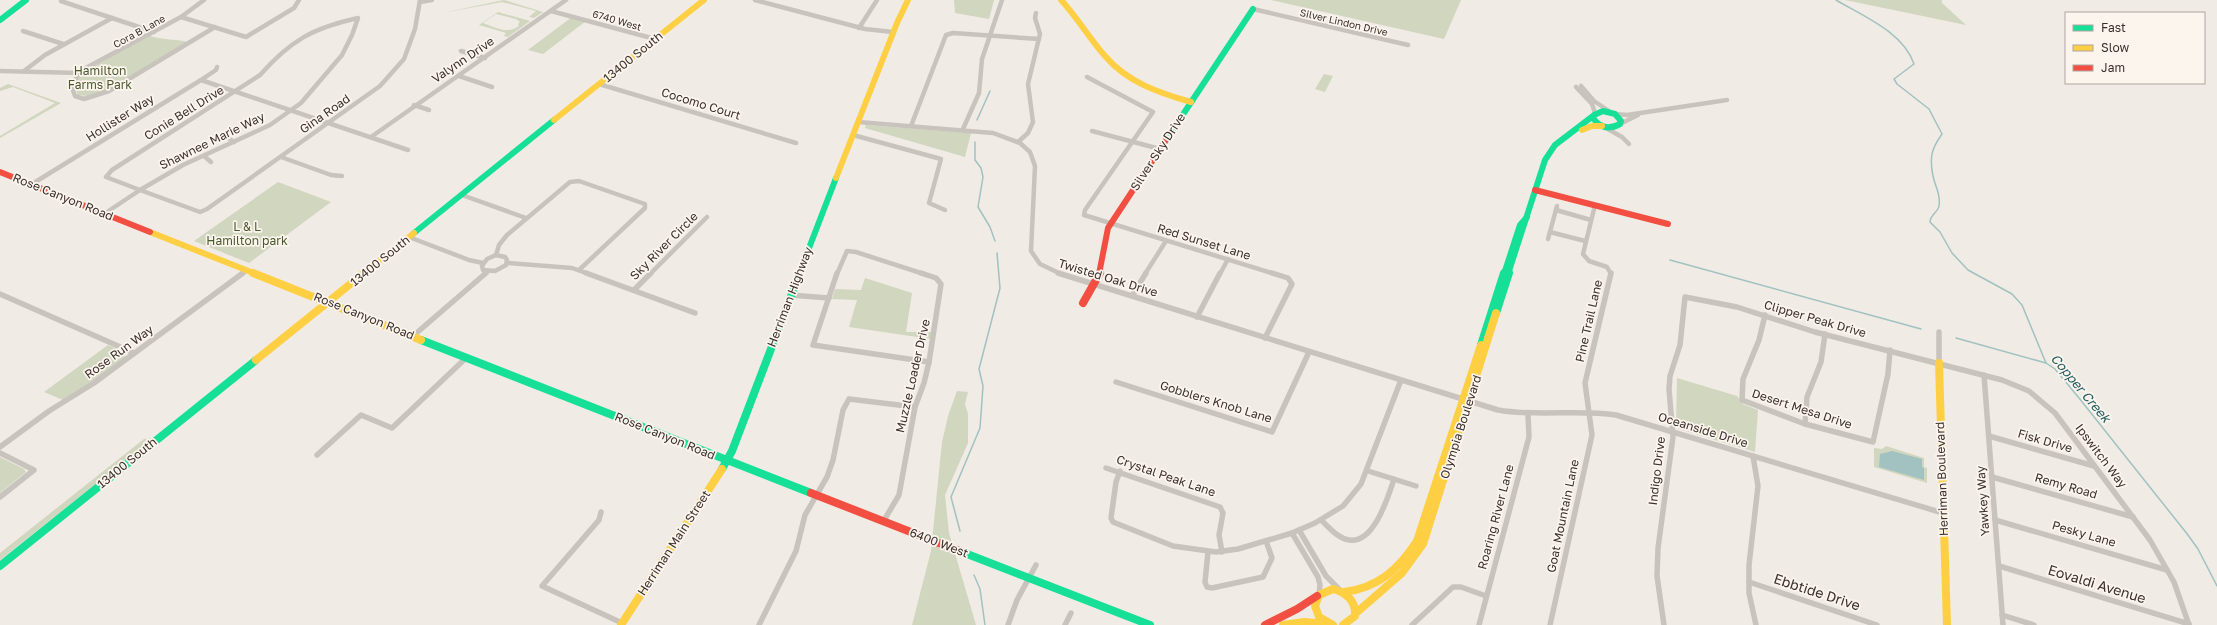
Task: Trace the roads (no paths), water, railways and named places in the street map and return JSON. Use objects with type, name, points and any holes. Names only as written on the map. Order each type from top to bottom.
[{"type":"street","points":[[0,20],[26,0]]},
{"type":"street","name":"Cora B Lane","points":[[79,73],[181,17],[204,0]]},
{"type":"street","points":[[181,17],[246,37],[294,8],[299,0]]},
{"type":"street","points":[[420,1],[432,0]]},
{"type":"street","name":"Valynn Drive","points":[[371,137],[414,105],[459,76],[566,0]]},
{"type":"street","name":"13400 South","points":[[0,566],[704,0]]},
{"type":"street","points":[[754,0],[859,28],[893,32]]},
{"type":"street","points":[[871,0],[876,0]]},
{"type":"street","points":[[859,28],[876,0]]},
{"type":"street","name":"Herriman Highway","points":[[727,461],[893,32],[908,0]]},
{"type":"street","points":[[963,129],[979,93],[982,59],[1002,0]]},
{"type":"street","points":[[1060,0],[1109,61],[1122,72],[1152,89],[1192,102]]},
{"type":"street","points":[[61,1],[154,32]]},
{"type":"street","name":"Gina Road","points":[[200,212],[213,206],[380,86],[404,59],[415,29],[420,1]]},
{"type":"street","name":"Silver Sky Drive","points":[[1083,302],[1095,285],[1102,265],[1103,243],[1111,224],[1253,9]]},
{"type":"street","name":"Silver Lindon Drive","points":[[1253,9],[1408,45]]},
{"type":"street","name":"6740 West","points":[[551,11],[655,39]]},
{"type":"street","points":[[1018,142],[1028,133],[1033,122],[1028,79],[1040,32],[1035,18],[1036,13]]},
{"type":"street","points":[[24,71],[45,55],[63,44],[112,18]]},
{"type":"street","name":"Conie Bell Drive","points":[[200,212],[106,176],[112,170],[260,75],[279,53],[298,40],[327,25],[358,18]]},
{"type":"street","name":"Shawnee Marie Way","points":[[104,214],[166,174],[260,130],[291,110],[300,103],[348,48],[358,18]]},
{"type":"street","points":[[79,73],[71,84],[75,96],[78,98],[90,98],[108,91],[216,28]]},
{"type":"street","points":[[23,31],[63,44]]},
{"type":"street","points":[[911,126],[944,36],[947,34],[1039,39]]},
{"type":"street","points":[[461,51],[485,58]]},
{"type":"street","name":"Hollister Way","points":[[32,184],[201,80],[216,70],[217,67]]},
{"type":"street","points":[[0,71],[79,73]]},
{"type":"street","points":[[459,76],[492,87]]},
{"type":"street","points":[[1087,77],[1152,111],[1132,142]]},
{"type":"street","points":[[201,80],[408,150]]},
{"type":"street","name":"Cocomo Court","points":[[599,84],[796,143]]},
{"type":"street","points":[[1581,86],[1594,101],[1620,119],[1619,125],[1622,137]]},
{"type":"street","points":[[1576,87],[1592,104],[1595,122],[1622,137],[1629,144]]},
{"type":"street","points":[[1594,115],[1603,111],[1627,115],[1727,100]]},
{"type":"street","points":[[414,105],[429,110]]},
{"type":"street","points":[[1619,125],[1646,112]]},
{"type":"street","name":"Olympia Boulevard","points":[[1343,625],[1350,622],[1355,615],[1402,573],[1423,544],[1520,225],[1527,217],[1546,155],[1555,144],[1594,115]]},
{"type":"street","name":"Twisted Oak Drive","points":[[858,122],[963,129],[997,134],[1018,142],[1030,153],[1035,163],[1030,247],[1032,255],[1040,264],[1050,270],[1453,396]]},
{"type":"street","name":"Olympia Boulevard","points":[[1542,169],[1555,150],[1569,138],[1588,127],[1602,126],[1611,128],[1619,125]]},
{"type":"street","points":[[1092,131],[1160,149]]},
{"type":"street","points":[[853,134],[941,159],[929,203],[945,210]]},
{"type":"street","points":[[226,137],[234,142]]},
{"type":"street","name":"Red Sunset Lane","points":[[1132,142],[1084,211],[1087,217],[1287,277],[1291,280],[1291,285],[1265,338]]},
{"type":"street","points":[[204,156],[211,162]]},
{"type":"street","points":[[281,158],[330,175],[342,176]]},
{"type":"street","name":"Rose Canyon Road","points":[[0,172],[727,461]]},
{"type":"street","points":[[409,237],[473,261],[483,262],[496,255],[504,238],[566,184],[572,181],[593,186],[646,205],[579,270]]},
{"type":"street","points":[[1536,190],[1668,224]]},
{"type":"street","points":[[462,195],[526,218]]},
{"type":"street","name":"Pine Trail Lane","points":[[1589,412],[1585,398],[1585,383],[1611,272],[1605,265],[1584,257],[1583,252],[1585,242],[1595,205]]},
{"type":"street","points":[[1548,238],[1557,208],[1591,220]]},
{"type":"street","name":"Sky River Circle","points":[[634,290],[707,217]]},
{"type":"street","points":[[1550,232],[1585,242]]},
{"type":"street","points":[[1132,296],[1166,241]]},
{"type":"street","name":"Muzzle Loader Drive","points":[[829,298],[842,259],[847,251],[856,252],[940,281],[941,291],[929,362],[915,407],[899,495],[883,522]]},
{"type":"street","points":[[496,255],[505,257],[507,263]]},
{"type":"street","points":[[1197,317],[1228,260]]},
{"type":"street","points":[[483,262],[482,268],[487,272]]},
{"type":"street","points":[[413,336],[487,272],[497,271],[507,263],[555,265],[579,270],[695,313]]},
{"type":"street","name":"Rose Run Way","points":[[0,447],[38,418],[90,386],[247,270]]},
{"type":"street","points":[[0,294],[134,353]]},
{"type":"street","points":[[790,295],[829,298],[813,345],[929,362]]},
{"type":"street","name":"Clipper Peak Drive","points":[[1685,297],[1737,307],[1825,334],[1939,363]]},
{"type":"street","name":"Indigo Drive","points":[[1664,625],[1657,576],[1658,548],[1673,432],[1669,389],[1670,376],[1680,345],[1685,297]]},
{"type":"street","name":"Desert Mesa Drive","points":[[1765,315],[1759,340],[1743,379],[1742,400],[1805,424],[1873,442],[1875,422],[1890,370],[1890,350]]},
{"type":"street","name":"Herriman Boulevard","points":[[1939,332],[1947,625]]},
{"type":"street","points":[[1805,424],[1807,397],[1821,362],[1825,334]]},
{"type":"street","name":"Gobblers Knob Lane","points":[[1116,382],[1133,386],[1272,432],[1309,352]]},
{"type":"street","points":[[317,455],[361,415],[392,428],[467,357]]},
{"type":"street","name":"Ipswitch Way","points":[[1939,363],[2014,384],[2039,398],[2055,413],[2150,540],[2181,599],[2189,625]]},
{"type":"street","name":"Yawkey Way","points":[[1984,375],[2003,625]]},
{"type":"street","points":[[1120,471],[1116,482],[1111,518],[1114,523],[1172,546],[1208,552],[1222,552],[1295,532],[1321,520],[1350,498],[1368,470],[1401,380]]},
{"type":"street","name":"Oceanside Drive","points":[[1453,396],[1506,412],[1528,414],[1589,412],[1616,415],[1943,513]]},
{"type":"street","points":[[760,625],[796,551],[805,515],[831,465],[839,424],[849,399],[915,407]]},
{"type":"street","name":"Olympia Boulevard","points":[[1319,595],[1329,589],[1363,591],[1380,582],[1399,566],[1414,548],[1467,400]]},
{"type":"street","name":"Goat Mountain Lane","points":[[1550,625],[1592,435],[1589,412]]},
{"type":"street","name":"Roaring River Lane","points":[[1478,625],[1530,434],[1528,414]]},
{"type":"street","name":"Fisk Drive","points":[[1989,436],[2094,466]]},
{"type":"street","points":[[0,454],[34,470],[0,497]]},
{"type":"street","points":[[1753,456],[1758,486],[1749,565],[1749,582],[1752,609],[1756,625]]},
{"type":"street","name":"6400 West","points":[[727,461],[1150,625]]},
{"type":"street","name":"Herriman Main Street","points":[[621,624],[727,461]]},
{"type":"street","name":"Crystal Peak Lane","points":[[1106,468],[1120,471],[1220,507],[1223,513],[1219,535],[1222,552]]},
{"type":"street","points":[[1368,470],[1416,486]]},
{"type":"street","name":"Remy Road","points":[[1992,477],[2133,517]]},
{"type":"street","points":[[1321,520],[1338,536],[1357,540],[1364,539],[1381,516],[1394,479]]},
{"type":"street","points":[[601,512],[599,520],[542,586],[621,624]]},
{"type":"street","name":"Pesky Lane","points":[[1995,520],[2167,570]]},
{"type":"street","points":[[1295,532],[1326,576],[1354,600],[1354,625]]},
{"type":"street","points":[[1295,532],[1318,577],[1320,585],[1319,595],[1315,602],[1315,610],[1319,617],[1331,625]]},
{"type":"street","points":[[1208,552],[1205,582],[1207,587],[1214,588],[1263,577],[1272,556],[1266,541]]},
{"type":"street","points":[[1008,625],[1017,600],[1036,565]]},
{"type":"street","name":"Eovaldi Avenue","points":[[1998,566],[2189,625]]},
{"type":"street","name":"Ebbtide Drive","points":[[1749,582],[1877,625]]},
{"type":"street","points":[[1412,625],[1453,587],[1461,587],[1486,596]]},
{"type":"street","points":[[1266,625],[1274,619],[1298,610],[1319,595]]},
{"type":"street","points":[[1065,625],[1071,613]]},
{"type":"street","points":[[2002,615],[2034,625]]},
{"type":"street","points":[[1283,625],[1304,622],[1331,625]]},
{"type":"water","points":[[1892,451],[1922,459],[1924,480],[1879,467],[1880,454]]},
{"type":"waterway","name":"Copper Creek","points":[[1836,0],[1881,26],[1892,34],[1909,53],[1914,64],[1894,79],[1897,84],[1929,109],[1942,134],[1934,148],[1931,158],[1933,176],[1939,194],[1939,206],[1931,217],[1930,222],[1940,232],[1952,253],[1968,270],[2012,294],[2022,305],[2046,363]]},
{"type":"waterway","points":[[977,120],[990,91]]},
{"type":"waterway","points":[[975,142],[975,160],[981,168],[983,177],[978,207],[990,227],[995,241]]},
{"type":"waterway","points":[[960,531],[951,497],[980,428],[983,386],[979,369],[1000,288],[997,253]]},
{"type":"waterway","points":[[1670,260],[1921,329]]},
{"type":"waterway","points":[[1956,338],[2046,363]]},
{"type":"waterway","name":"Copper Creek","points":[[2046,363],[2055,369],[2079,398],[2188,535],[2198,549],[2217,586]]},
{"type":"waterway","points":[[974,575],[980,589],[985,625]]},
{"type":"park label","name":"Hamilton Farms Park","points":[[100,78]]},
{"type":"park label","name":"L & L Hamilton park","points":[[247,234]]}]
